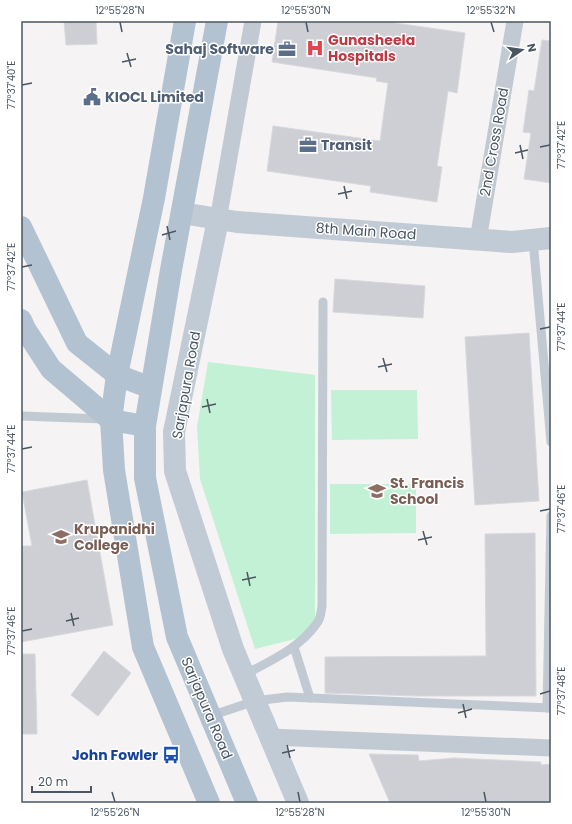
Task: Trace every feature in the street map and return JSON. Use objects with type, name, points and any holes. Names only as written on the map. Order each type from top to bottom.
[{"type":"main road","points":[[185,21],[154,198],[117,375],[111,420],[114,470],[143,647],[209,803]]},
{"type":"main road","name":"Sarjapura Road","points":[[217,21],[145,426],[145,478],[177,637],[246,803]]},
{"type":"main road","points":[[21,227],[77,343],[117,375],[151,388]]},
{"type":"main road","points":[[21,320],[25,329],[51,369],[111,420],[145,426]]},
{"type":"street","name":"Sarjapura Road","points":[[252,21],[218,220],[174,432],[175,471],[233,649],[298,803]]},
{"type":"street","name":"2nd Cross Road","points":[[478,240],[515,21]]},
{"type":"street","name":"8th Main Road","points":[[182,213],[218,220],[478,240],[512,242],[542,239]]},
{"type":"street","points":[[270,737],[551,748]]},
{"type":"lane","points":[[542,239],[551,442]]},
{"type":"lane","points":[[244,675],[294,647],[318,623],[322,606],[323,302]]},
{"type":"lane","points":[[21,416],[111,420]]},
{"type":"lane","points":[[210,716],[256,701],[287,697],[549,708],[551,516]]},
{"type":"lane","points":[[294,647],[310,698]]},
{"type":"green space","points":[[208,362],[315,375],[315,634],[255,649],[200,479],[197,427]]},
{"type":"green space","points":[[331,390],[417,390],[418,439],[332,440]]},
{"type":"green space","points":[[330,484],[416,484],[416,533],[330,534]]},
{"type":"building","points":[[64,21],[96,21],[97,44],[66,45]]},
{"type":"building","points":[[278,21],[381,21],[465,33],[457,93],[448,91],[437,166],[442,167],[437,202],[370,192],[371,186],[267,171],[273,126],[380,141],[388,83],[376,81],[377,78],[272,62]]},
{"type":"building","points":[[542,40],[551,41],[551,183],[524,179],[531,133],[523,132],[529,90],[534,91]]},
{"type":"building","points":[[335,279],[425,286],[423,318],[333,312]]},
{"type":"building","points":[[529,333],[539,501],[475,505],[465,337]]},
{"type":"building","points":[[87,480],[113,625],[21,642],[21,546],[32,546],[22,492]]},
{"type":"building","points":[[535,533],[536,696],[417,696],[325,693],[325,657],[486,656],[485,534]]},
{"type":"building","points":[[104,651],[131,673],[98,716],[71,695]]},
{"type":"building","points":[[21,654],[35,654],[37,734],[21,734]]},
{"type":"building","points":[[369,754],[418,755],[419,761],[454,758],[541,762],[541,765],[551,764],[551,803],[390,803]]},
{"type":"place","name":"Gunasheela Hospitals","points":[[315,48]]},
{"type":"place","name":"Sahaj Software","points":[[287,49]]},
{"type":"place","name":"KIOCL Limited","points":[[92,97]]},
{"type":"place","name":"Transit","points":[[308,145]]},
{"type":"place","name":"St. Francis School","points":[[377,491]]},
{"type":"place","name":"Krupanidhi College","points":[[61,537]]},
{"type":"place","name":"John Fowler","points":[[171,755]]}]
